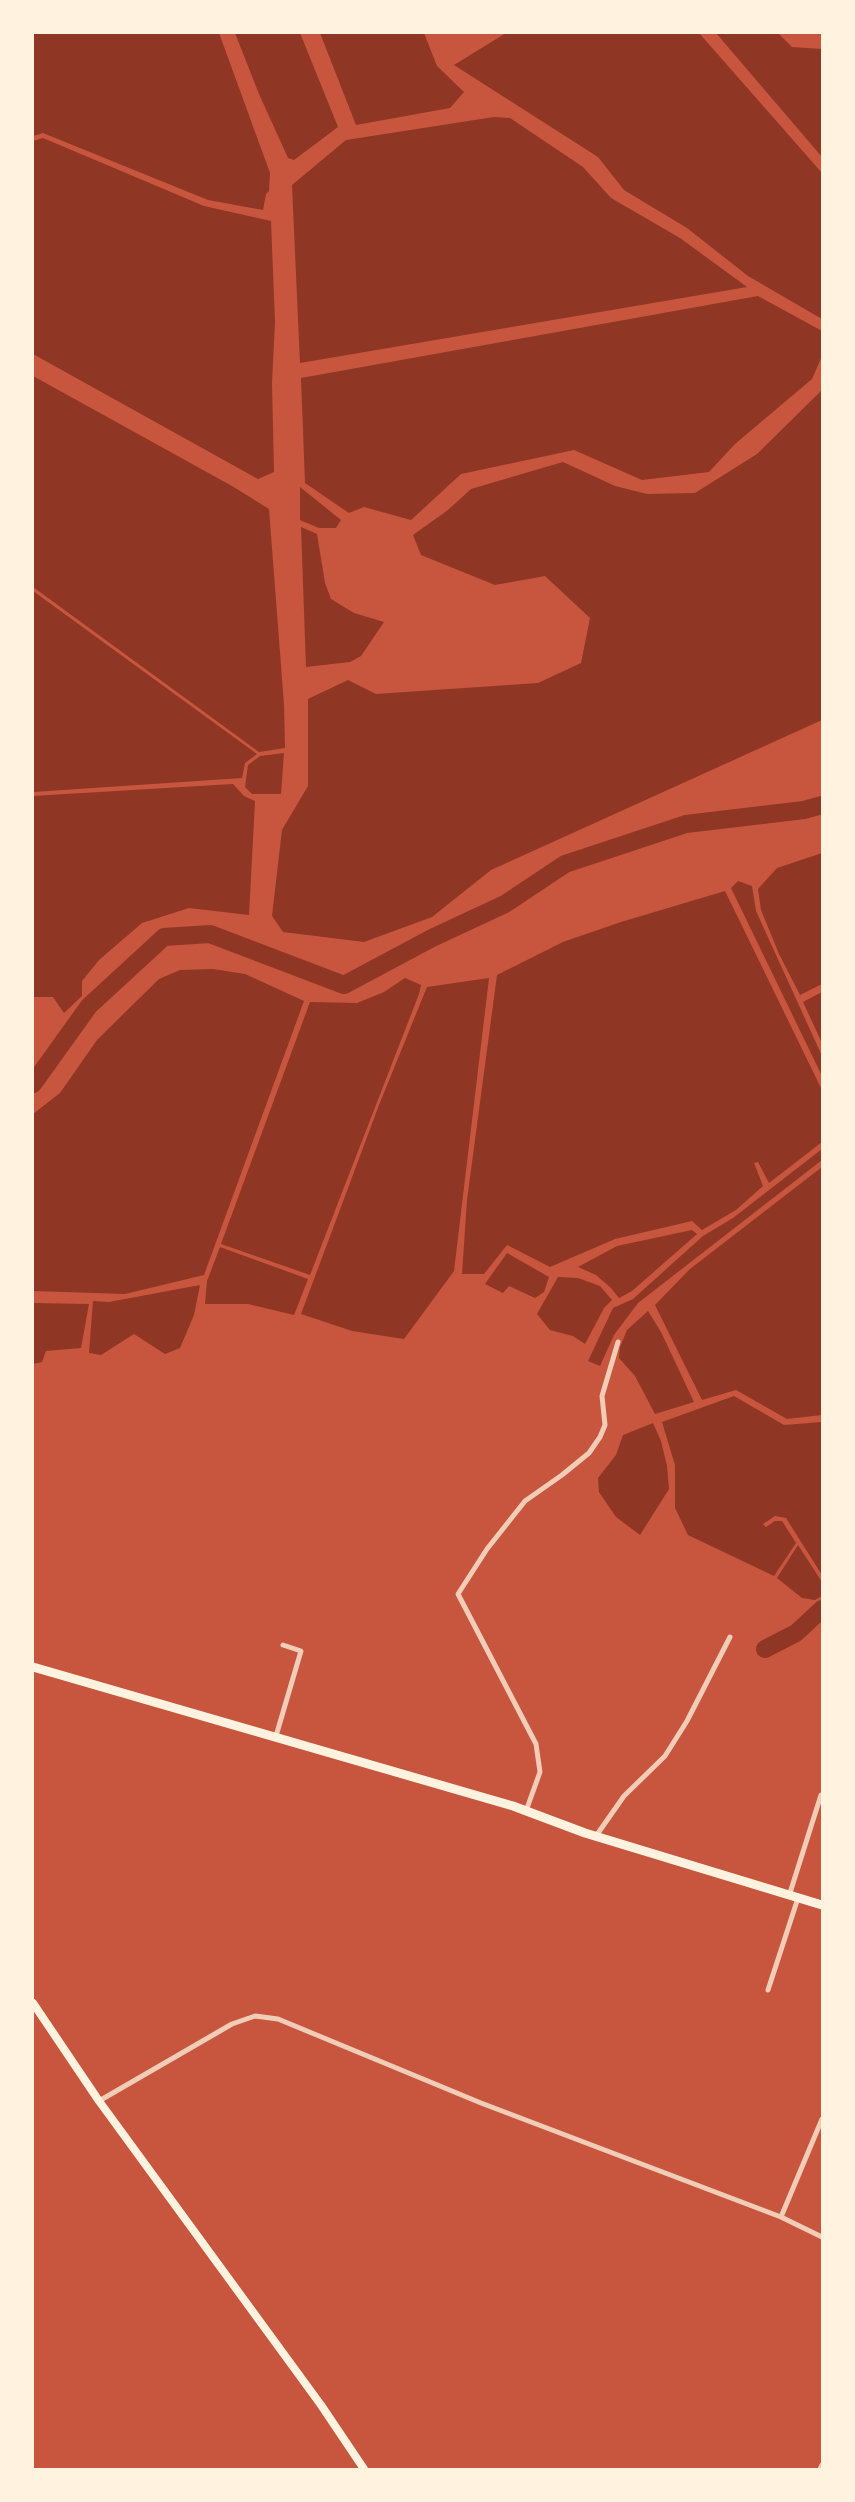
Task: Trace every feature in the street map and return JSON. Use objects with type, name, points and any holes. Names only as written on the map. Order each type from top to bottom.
[{"type":"main road","points":[[33,1667],[276,1736],[526,1811],[596,1836],[822,1905]]},
{"type":"main road","points":[[34,2007],[321,2405],[364,2469]]},
{"type":"street","points":[[526,1811],[540,1772],[536,1744],[458,1593],[487,1549],[525,1501],[589,1453],[600,1437],[605,1425],[602,1396],[618,1342]]},
{"type":"street","points":[[596,1836],[624,1796],[665,1756],[687,1720],[730,1637]]},
{"type":"street","points":[[276,1736],[301,1651],[283,1645]]},
{"type":"street","points":[[768,1990],[821,1795]]},
{"type":"street","points":[[99,2100],[232,2024],[255,2016],[278,2019],[481,2103],[782,2217],[822,2237]]},
{"type":"street","points":[[782,2217],[822,2120]]},
{"type":"shaded area","points":[[33,33],[219,33],[270,173],[269,191],[266,194],[263,210],[208,200],[43,133],[33,136]]},
{"type":"shaded area","points":[[235,33],[300,33],[338,127],[294,160],[288,158]]},
{"type":"shaded area","points":[[320,33],[424,33],[437,66],[464,92],[450,108],[356,125]]},
{"type":"shaded area","points":[[506,33],[699,33],[822,173],[822,319],[748,276],[687,228],[624,190],[598,157],[454,65]]},
{"type":"shaded area","points":[[716,33],[778,33],[792,47],[822,49],[822,157]]},
{"type":"shaded area","points":[[494,117],[510,118],[583,167],[611,198],[680,238],[747,287],[300,363],[292,185],[346,140]]},
{"type":"shaded area","points":[[43,138],[204,206],[271,221],[275,322],[272,383],[274,472],[258,479],[33,354],[33,141]]},
{"type":"shaded area","points":[[758,296],[822,331],[822,356],[812,379],[735,444],[709,472],[642,480],[574,450],[461,474],[411,520],[364,507],[349,513],[305,483],[301,378]]},
{"type":"shaded area","points":[[33,376],[232,486],[269,509],[284,705],[285,748],[259,752],[33,587]]},
{"type":"shaded area","points":[[822,390],[822,720],[491,870],[432,917],[364,942],[283,932],[272,916],[282,830],[308,786],[308,699],[348,680],[376,694],[538,683],[581,663],[590,618],[545,576],[495,585],[421,555],[413,535],[448,510],[471,489],[563,462],[615,486],[647,494],[695,493],[757,454]]},
{"type":"shaded area","points":[[300,487],[341,520],[336,528],[319,528],[300,520]]},
{"type":"shaded area","points":[[301,527],[317,534],[325,583],[331,599],[354,613],[384,622],[361,656],[350,662],[306,667]]},
{"type":"shaded area","points":[[33,591],[257,754],[245,763],[242,778],[33,792]]},
{"type":"shaded area","points":[[284,753],[281,794],[252,794],[245,787],[248,765],[260,756]]},
{"type":"shaded area","points":[[233,784],[244,796],[255,801],[249,915],[189,908],[142,923],[99,960],[82,981],[82,996],[64,1013],[53,997],[33,997],[33,796]]},
{"type":"shaded area","points":[[822,853],[822,984],[800,995],[779,954],[761,910],[758,889],[777,868]]},
{"type":"shaded area","points":[[738,881],[752,886],[756,911],[822,1056],[822,1076],[731,888]]},
{"type":"shaded area","points":[[725,891],[822,1090],[822,1142],[769,1183],[758,1162],[754,1163],[763,1186],[736,1210],[702,1230],[692,1221],[615,1239],[550,1267],[507,1245],[484,1274],[462,1274],[467,1200],[497,975],[563,942]]},
{"type":"shaded area","points":[[213,969],[245,974],[304,1001],[204,1275],[125,1294],[33,1291],[33,1114],[60,1093],[97,1040],[159,979],[180,970]]},
{"type":"shaded area","points":[[405,978],[421,985],[419,994],[310,1275],[221,1244],[310,1002],[357,1003],[384,992]]},
{"type":"shaded area","points":[[489,978],[454,1271],[404,1339],[352,1331],[301,1314],[379,1105],[427,987]]},
{"type":"shaded area","points":[[822,992],[822,1043],[803,1002]]},
{"type":"shaded area","points":[[822,1149],[822,1160],[638,1303],[614,1335],[600,1366],[588,1361],[613,1308],[633,1299],[703,1236],[733,1218]]},
{"type":"shaded area","points":[[822,1167],[822,1415],[787,1419],[736,1390],[702,1400],[655,1305],[690,1269]]},
{"type":"shaded area","points":[[692,1230],[697,1234],[632,1291],[619,1298],[596,1275],[578,1267],[617,1246]]},
{"type":"shaded area","points":[[220,1247],[308,1279],[294,1315],[248,1304],[205,1304],[207,1281]]},
{"type":"shaded area","points":[[507,1253],[549,1277],[544,1292],[535,1298],[509,1286],[503,1293],[485,1284]]},
{"type":"shaded area","points":[[558,1277],[578,1278],[600,1286],[612,1300],[604,1308],[585,1344],[573,1336],[550,1330],[537,1314]]},
{"type":"shaded area","points":[[200,1285],[194,1315],[180,1348],[165,1354],[134,1334],[101,1355],[89,1353],[93,1301],[109,1302]]},
{"type":"shaded area","points":[[33,1303],[89,1304],[81,1348],[46,1351],[42,1362],[33,1364]]},
{"type":"shaded area","points":[[648,1311],[661,1332],[694,1402],[655,1414],[635,1376],[619,1358],[620,1347],[627,1330]]},
{"type":"shaded area","points":[[734,1396],[784,1425],[822,1422],[822,1575],[786,1518],[775,1516],[763,1524],[766,1527],[775,1521],[782,1521],[796,1543],[774,1576],[688,1535],[675,1508],[675,1465],[662,1422]]},
{"type":"shaded area","points":[[653,1423],[661,1441],[667,1466],[669,1489],[640,1535],[616,1517],[599,1492],[598,1478],[616,1455],[623,1435]]},
{"type":"shaded area","points":[[798,1545],[822,1582],[822,1596],[815,1600],[802,1598],[777,1578]]},
{"type":"waterway","points":[[33,1084],[89,1006],[164,937],[210,934],[344,985],[432,938],[505,904],[565,864],[686,824],[804,810],[822,805]]},
{"type":"waterway","points":[[765,1649],[796,1633],[822,1609]]}]
